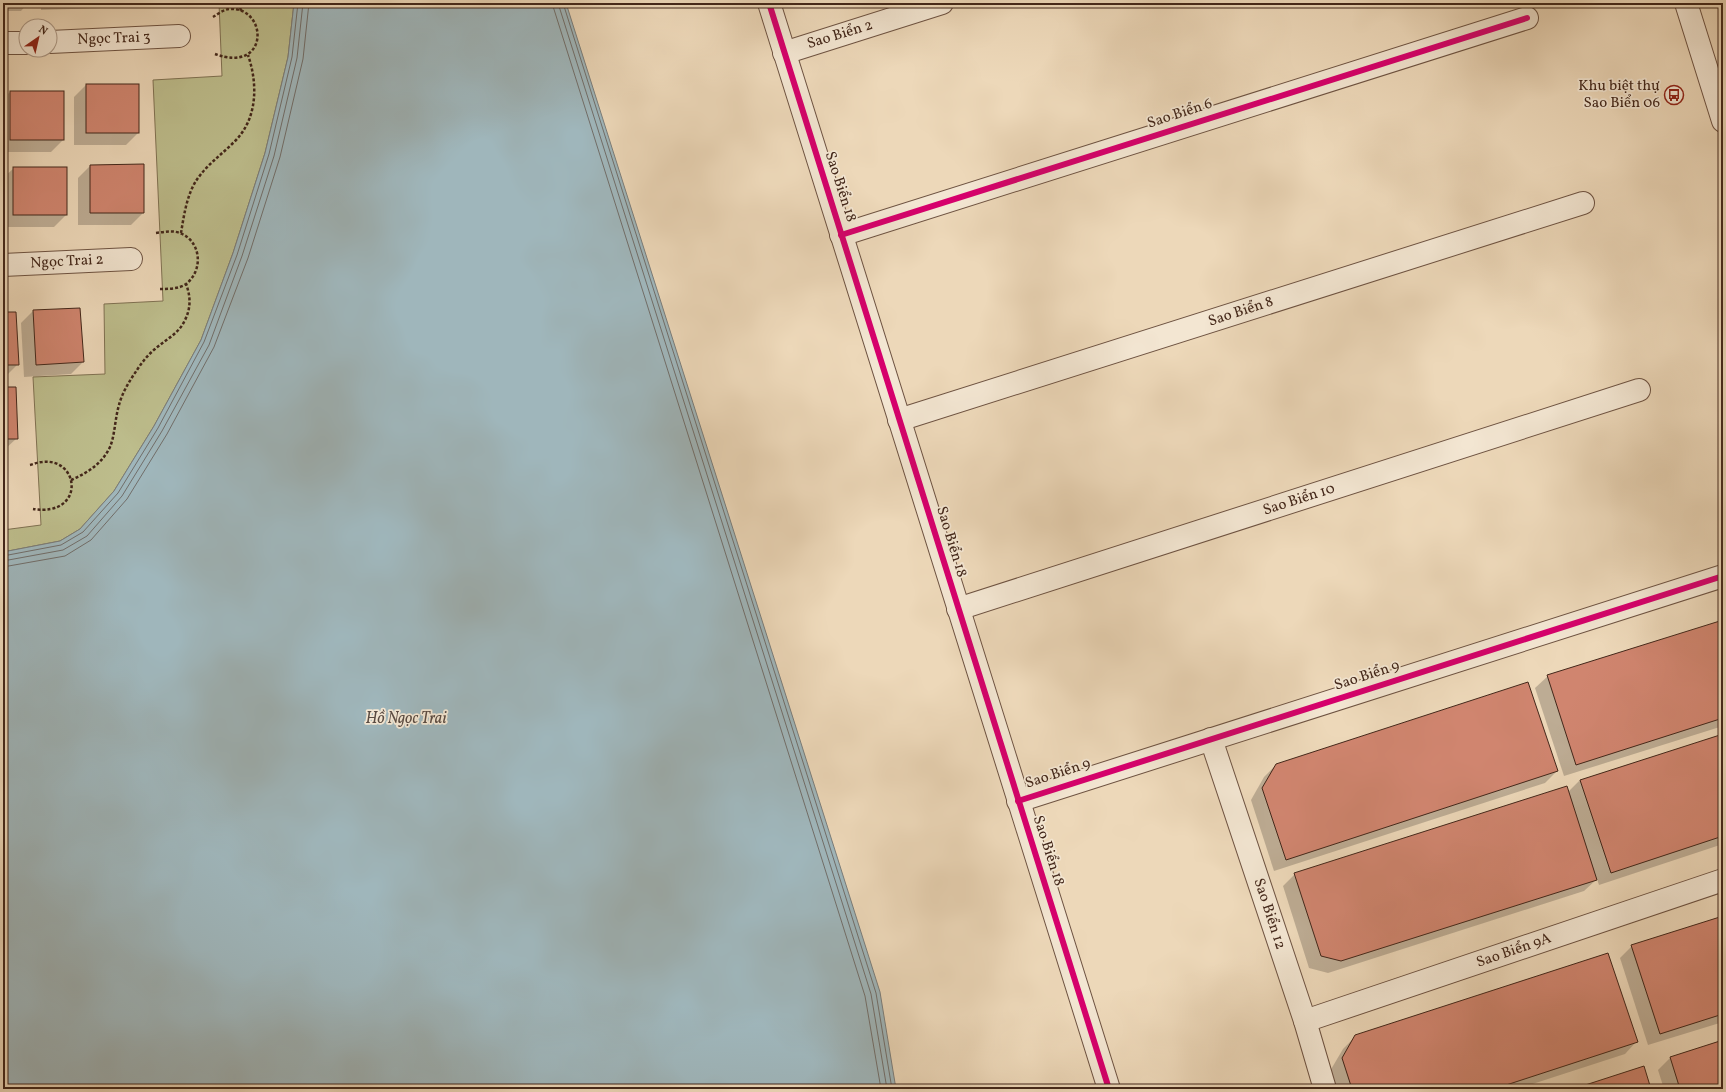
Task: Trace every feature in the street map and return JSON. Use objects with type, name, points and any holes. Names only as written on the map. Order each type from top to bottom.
[{"type":"street","name":"Sao Biển 18","points":[[769,3],[1109,1089]]},
{"type":"street","name":"Sao Biển 2","points":[[784,53],[942,3]]},
{"type":"street","points":[[1686,3],[1723,120]]},
{"type":"street","name":"Sao Biển 6","points":[[841,235],[1527,18]]},
{"type":"street","name":"Ngọc Trai 3","points":[[58,42],[178,36]]},
{"type":"street","points":[[3,44],[18,43]]},
{"type":"street","name":"Sao Biển 8","points":[[900,420],[1583,203]]},
{"type":"street","name":"Ngọc Trai 2","points":[[3,265],[131,259]]},
{"type":"street","name":"Sao Biển 10","points":[[958,609],[1639,390]]},
{"type":"street","name":"Sao Biển 9","points":[[1018,801],[1723,576]]},
{"type":"street","name":"Sao Biển 12","points":[[1211,739],[1305,1021],[1325,1089]]},
{"type":"street","name":"Sao Biển 9A","points":[[1305,1021],[1723,880]]},
{"type":"path","points":[[239,3],[242,11]]},
{"type":"path","points":[[213,17],[230,9],[242,11],[254,20],[258,29],[255,46],[248,54],[240,58],[215,54]]},
{"type":"path","points":[[181,233],[190,195],[197,179],[207,166],[235,142],[243,132],[250,119],[255,85],[253,70],[248,54]]},
{"type":"path","points":[[156,233],[169,231],[181,233],[192,241],[198,253],[199,265],[186,284],[174,288],[159,289]]},
{"type":"path","points":[[71,480],[95,467],[110,447],[119,403],[134,374],[151,352],[179,329],[185,321],[189,309],[190,297],[186,284]]},
{"type":"path","points":[[30,465],[42,462],[52,462],[63,467],[69,474],[72,487],[70,497],[65,503],[55,509],[43,511],[33,509]]},
{"type":"green space","points":[[219,3],[294,3],[288,57],[265,153],[233,253],[201,340],[154,426],[114,491],[80,529],[60,541],[3,552],[3,530],[41,525],[33,377],[105,374],[104,304],[163,301],[153,80],[222,76]]},
{"type":"water","name":"Hồ Ngọc Trai","points":[[294,3],[566,3],[880,992],[896,1089],[3,1089],[3,552],[60,541],[80,529],[114,491],[154,426],[201,340],[233,253],[265,153],[288,57]]},
{"type":"building","points":[[86,84],[139,84],[139,133],[86,133]]},
{"type":"building","points":[[10,91],[64,91],[64,140],[10,140]]},
{"type":"building","points":[[144,164],[144,213],[90,213],[90,165]]},
{"type":"building","points":[[13,167],[67,167],[67,215],[13,215]]},
{"type":"building","points":[[80,308],[84,362],[36,365],[33,310]]},
{"type":"building","points":[[3,312],[16,312],[19,365],[3,365]]},
{"type":"building","points":[[3,387],[16,387],[18,439],[3,439]]},
{"type":"building","points":[[1723,620],[1723,718],[1576,765],[1547,675]]},
{"type":"building","points":[[1528,682],[1558,771],[1286,860],[1262,788],[1276,764]]},
{"type":"building","points":[[1723,734],[1723,836],[1611,873],[1580,780]]},
{"type":"building","points":[[1567,786],[1597,880],[1341,961],[1321,956],[1294,873]]},
{"type":"building","points":[[1723,916],[1723,1014],[1660,1034],[1631,945]]},
{"type":"building","points":[[1608,953],[1638,1042],[1494,1089],[1352,1089],[1342,1058],[1355,1035]]},
{"type":"building","points":[[1723,1040],[1723,1089],[1680,1089],[1670,1057]]},
{"type":"building","points":[[1644,1066],[1651,1089],[1573,1089]]},
{"type":"cycle path","points":[[769,3],[1109,1089]]},
{"type":"cycle path","points":[[841,235],[1527,18]]},
{"type":"cycle path","points":[[1018,801],[1723,576]]},
{"type":"place","name":"Khu biệt thự Sao Biển 06","points":[[1674,95]]}]
